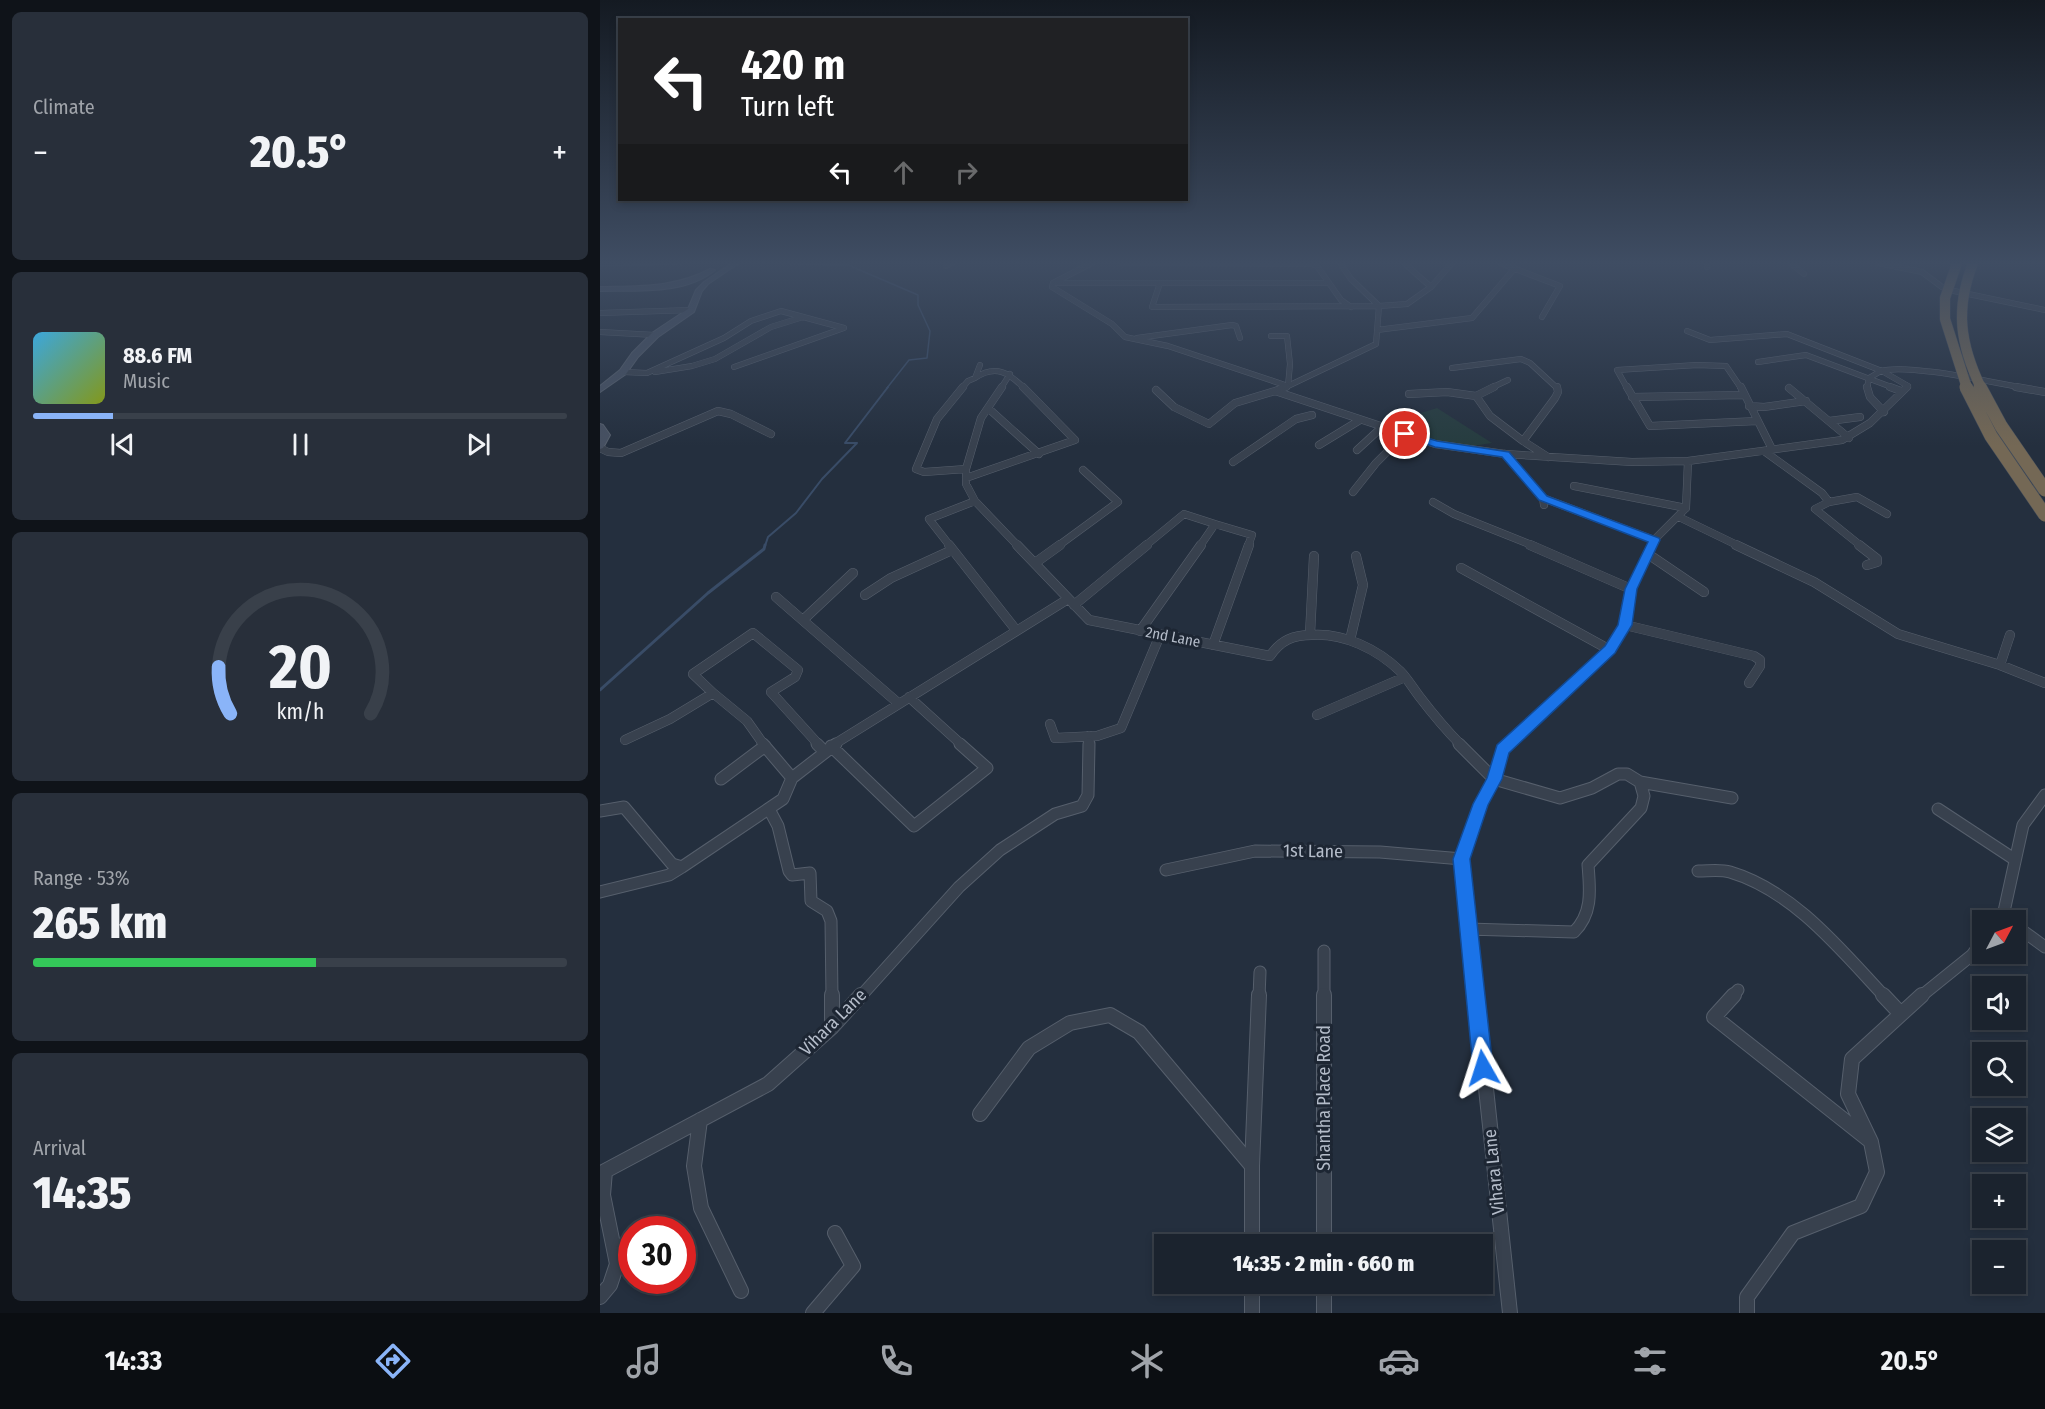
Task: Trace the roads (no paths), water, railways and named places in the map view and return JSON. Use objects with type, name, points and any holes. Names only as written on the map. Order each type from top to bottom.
[{"type":"highway","points":[[1947,324],[1963,381],[1990,436],[2045,515]]},
{"type":"highway","points":[[1963,324],[1972,366],[1984,397],[2008,438],[2045,490]]},
{"type":"street","points":[[600,390],[623,372],[635,355],[655,335],[670,324]]},
{"type":"street","points":[[646,373],[748,324]]},
{"type":"street","points":[[623,372],[646,373],[692,366],[715,359],[780,324]]},
{"type":"street","points":[[734,367],[844,328],[830,324]]},
{"type":"street","points":[[1112,324],[1119,328],[1125,337],[1137,338],[1252,372],[1288,386]]},
{"type":"street","points":[[1156,390],[1173,407],[1209,424],[1217,422],[1227,408],[1234,404],[1288,386],[1368,349],[1376,344],[1377,324]]},
{"type":"street","points":[[1377,330],[1422,324]]},
{"type":"street","points":[[1137,338],[1232,325],[1236,326],[1240,338]]},
{"type":"street","points":[[1275,391],[1435,444],[1505,454],[1632,462],[1688,461],[1829,444],[1849,438],[1884,412],[1908,386],[1882,371],[1787,334],[1710,340],[1687,331]]},
{"type":"street","points":[[600,332],[655,335]]},
{"type":"street","points":[[1271,336],[1287,336],[1290,364],[1288,386]]},
{"type":"street","points":[[1758,362],[1806,355],[1901,391]]},
{"type":"street","points":[[1452,368],[1521,359],[1530,363],[1557,386],[1558,392],[1555,398],[1523,441]]},
{"type":"street","points":[[1757,421],[1653,426],[1647,423],[1617,370],[1715,364],[1726,366],[1757,421],[1768,450],[1822,493],[1829,502]]},
{"type":"street","points":[[975,378],[980,365]]},
{"type":"street","points":[[1884,412],[1867,394],[1866,385],[1869,378],[1882,371],[1938,374],[2045,392]]},
{"type":"street","points":[[1000,372],[1010,375],[1075,440],[1039,454],[966,473],[924,472],[916,469],[937,419],[968,381],[975,378],[981,373],[1000,372]]},
{"type":"street","points":[[966,473],[981,418],[1010,375]]},
{"type":"street","points":[[1409,394],[1447,392],[1476,396],[1508,380]]},
{"type":"street","points":[[1789,388],[1849,438]]},
{"type":"street","points":[[1632,397],[1743,395]]},
{"type":"street","points":[[1476,396],[1484,412],[1502,428],[1548,457]]},
{"type":"street","points":[[1749,406],[1764,407],[1806,401]]},
{"type":"street","points":[[1289,430],[1323,407]]},
{"type":"street","points":[[988,408],[1039,454]]},
{"type":"street","points":[[600,427],[606,435],[600,447],[608,452],[621,453],[718,411],[731,414],[771,434]]},
{"type":"street","points":[[1233,462],[1296,419],[1312,415]]},
{"type":"street","points":[[1829,421],[1860,417]]},
{"type":"street","points":[[1319,445],[1360,420]]},
{"type":"street","points":[[1357,450],[1383,427]]},
{"type":"street","points":[[1353,492],[1376,463],[1405,434]]},
{"type":"street","points":[[1505,454],[1544,502],[1654,540]]},
{"type":"street","points":[[1682,513],[1688,461]]},
{"type":"street","points":[[1035,563],[1119,502],[1083,470]]},
{"type":"street","name":"2nd Lane","points":[[966,473],[966,484],[975,501],[1089,620],[1270,656],[1278,644],[1300,635],[1326,634],[1350,640],[1377,654],[1405,677],[1442,726],[1494,779]]},
{"type":"street","points":[[1574,486],[1682,513],[1814,582],[1898,634],[2000,665],[2045,683]]},
{"type":"street","points":[[1867,565],[1877,562],[1877,559],[1817,513],[1815,509],[1829,502],[1857,497],[1887,514]]},
{"type":"street","points":[[975,501],[928,519],[1016,630]]},
{"type":"street","points":[[1433,502],[1454,514],[1631,589]]},
{"type":"street","name":"Vihara Lane","points":[[1510,1313],[1462,859],[1481,804],[1494,779],[1503,749],[1610,650],[1625,625],[1631,589],[1654,540],[1682,513]]},
{"type":"street","points":[[600,892],[669,875],[682,867],[783,799],[792,778],[827,749],[1016,630],[1071,602],[1184,514],[1252,535],[1213,645]]},
{"type":"street","points":[[1140,631],[1215,524]]},
{"type":"street","points":[[865,595],[891,578],[952,550]]},
{"type":"street","points":[[1647,554],[1704,592]]},
{"type":"street","points":[[1310,634],[1314,556]]},
{"type":"street","points":[[1350,640],[1363,585],[1356,556]]},
{"type":"street","points":[[1461,568],[1610,650]]},
{"type":"street","points":[[804,619],[853,573]]},
{"type":"street","points":[[776,597],[898,703]]},
{"type":"street","points":[[1625,625],[1754,656],[1760,660],[1760,666],[1749,682]]},
{"type":"street","points":[[792,778],[765,747],[747,721],[693,674],[753,633],[798,670],[795,677],[771,692],[827,749],[914,826],[987,768],[909,697]]},
{"type":"street","points":[[1050,724],[1055,738],[1111,733],[1121,728],[1160,635]]},
{"type":"street","points":[[2000,665],[2010,635]]},
{"type":"street","points":[[1317,714],[1405,677]]},
{"type":"street","points":[[625,740],[670,719],[713,693]]},
{"type":"street","name":"Vihara Lane","points":[[600,1297],[610,1285],[617,1263],[603,1195],[603,1173],[768,1084],[832,1027],[959,887],[1000,850],[1055,814],[1082,806],[1088,795],[1089,736]]},
{"type":"street","points":[[721,779],[765,747]]},
{"type":"street","points":[[1494,779],[1560,798],[1592,788],[1618,774],[1627,774],[1640,782],[1732,798]]},
{"type":"street","points":[[1468,929],[1574,932],[1583,925],[1590,907],[1588,865],[1641,808],[1644,796],[1640,782]]},
{"type":"street","points":[[2006,910],[2014,859],[2023,825],[2045,795]]},
{"type":"street","points":[[600,811],[624,807],[672,864],[682,867]]},
{"type":"street","points":[[769,809],[778,826],[789,871],[792,875],[810,873],[811,902],[827,910],[831,921],[832,1027]]},
{"type":"street","points":[[1938,809],[2014,859]]},
{"type":"street","name":"1st Lane","points":[[1166,870],[1255,851],[1380,852],[1462,859]]},
{"type":"street","points":[[1698,871],[1728,871],[1754,881],[1796,906],[1900,1013]]},
{"type":"street","points":[[2026,933],[2045,947]]},
{"type":"street","name":"Shantha Place Road","points":[[1324,951],[1324,1234]]},
{"type":"street","points":[[1747,1313],[1747,1297],[1793,1233],[1861,1206],[1877,1172],[1871,1142],[1848,1094],[1852,1059],[1900,1013],[1972,954]]},
{"type":"street","points":[[1252,1234],[1252,1166],[1260,972]]},
{"type":"street","points":[[1738,990],[1714,1017],[1871,1142]]},
{"type":"street","points":[[980,1114],[1029,1048],[1070,1023],[1110,1015],[1139,1032],[1252,1166]]},
{"type":"street","points":[[700,1120],[694,1166],[702,1208],[741,1291]]},
{"type":"street","points":[[813,1313],[853,1266],[835,1233]]},
{"type":"street","points":[[1252,1294],[1252,1313]]},
{"type":"street","points":[[1324,1294],[1324,1313]]},
{"type":"waterway","points":[[887,388],[909,360],[927,358],[930,331],[927,324]]},
{"type":"waterway","points":[[765,546],[768,537],[796,513],[822,479],[857,443],[845,443],[888,387]]},
{"type":"waterway","points":[[600,690],[708,593],[764,549],[765,545]]}]
